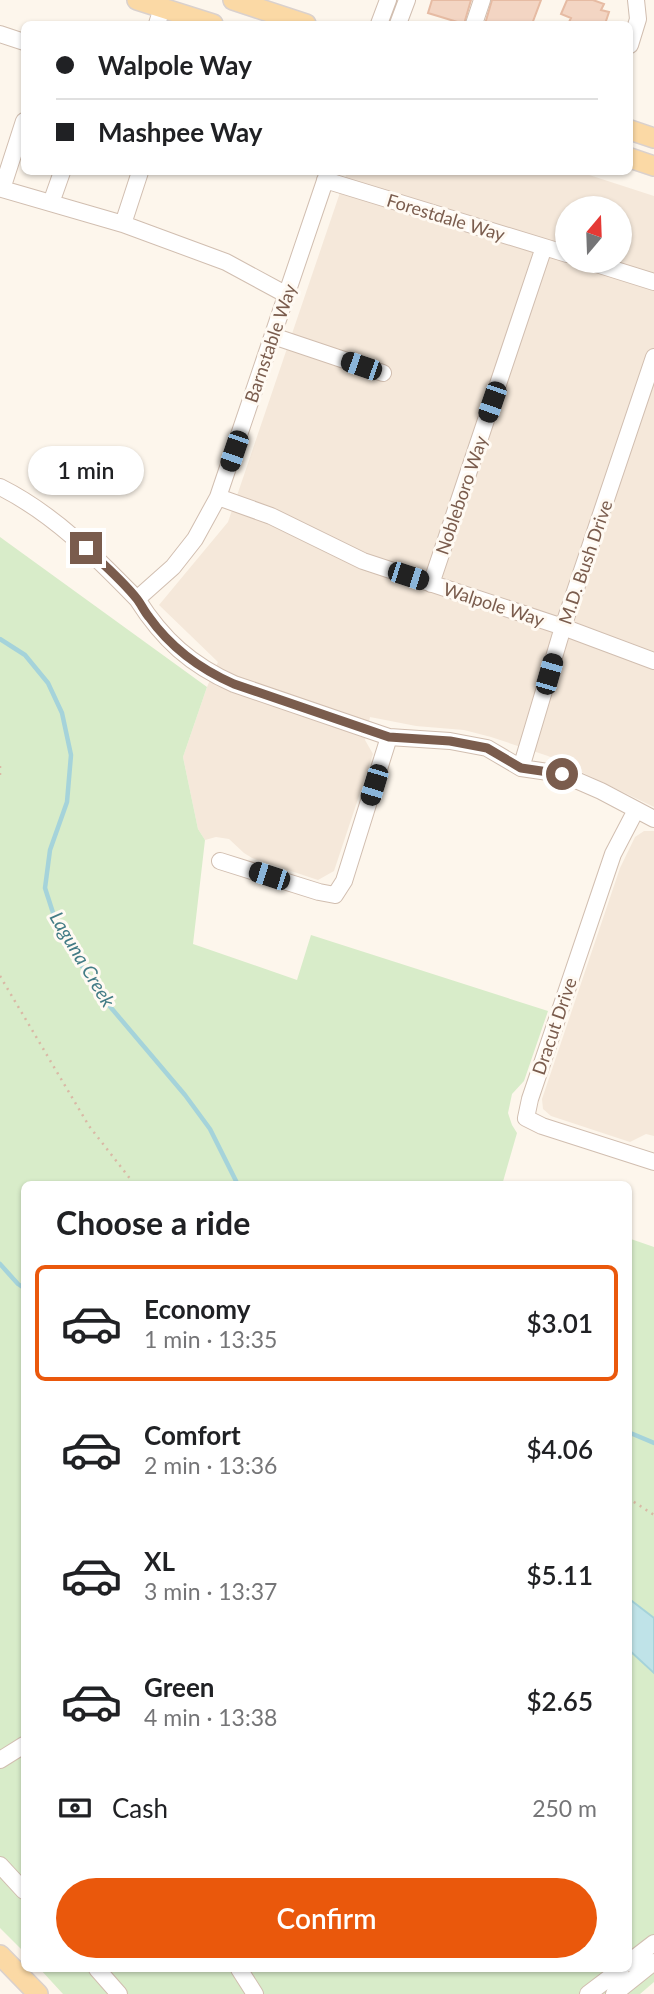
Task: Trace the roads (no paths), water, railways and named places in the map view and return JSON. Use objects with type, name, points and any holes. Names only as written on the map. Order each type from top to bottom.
[{"type":"main road","points":[[137,0],[160,16],[193,21]]},
{"type":"main road","points":[[233,0],[297,21]]},
{"type":"main road","points":[[633,131],[654,138]]},
{"type":"main road","points":[[633,159],[654,166]]},
{"type":"main road","points":[[0,1955],[38,1994]]},
{"type":"street","points":[[380,21],[388,0]]},
{"type":"street","points":[[399,21],[407,0]]},
{"type":"street","points":[[475,21],[482,0]]},
{"type":"street","points":[[633,35],[638,19],[636,0]]},
{"type":"street","points":[[0,34],[21,41]]},
{"type":"street","points":[[21,130],[1,188],[123,224],[226,262],[286,295]]},
{"type":"street","points":[[51,203],[61,175]]},
{"type":"street","points":[[123,224],[139,175]]},
{"type":"street","name":"Forestdale Way","points":[[327,176],[555,250]]},
{"type":"street","name":"Barnstable Way","points":[[137,599],[173,567],[195,540],[218,497],[327,176]]},
{"type":"street","name":"Nobleboro Way","points":[[431,584],[544,247]]},
{"type":"street","points":[[625,273],[654,282]]},
{"type":"street","points":[[273,336],[383,373]]},
{"type":"street","name":"M.D. Bush Drive","points":[[521,768],[562,627],[654,358]]},
{"type":"street","points":[[0,487],[42,511],[70,533],[137,599],[149,618],[172,644],[193,663],[211,674],[389,737],[450,741],[487,748],[521,768],[562,774],[601,791],[654,820]]},
{"type":"street","name":"Walpole Way","points":[[218,497],[291,525],[363,561],[562,627],[654,661]]},
{"type":"street","points":[[220,861],[335,895],[344,881],[389,737]]},
{"type":"street","name":"Dracut Drive","points":[[636,810],[613,854],[530,1099],[526,1118],[542,1126],[653,1156]]},
{"type":"street","points":[[0,1760],[21,1747]]},
{"type":"street","points":[[0,1865],[21,1888]]},
{"type":"street","points":[[632,1960],[654,1943]]},
{"type":"street","points":[[614,1994],[654,1962]]},
{"type":"street","points":[[100,1972],[119,1994]]},
{"type":"street","points":[[241,1972],[255,1994]]},
{"type":"street","points":[[588,1994],[617,1972]]},
{"type":"water","points":[[632,1601],[654,1618],[654,1673],[632,1653]]},
{"type":"waterway","name":"Laguna Creek","points":[[0,639],[25,655],[48,683],[62,713],[71,755],[67,802],[50,850],[45,888],[55,919],[79,962],[107,1003],[185,1095],[210,1129],[236,1181]]},
{"type":"waterway","name":"Laguna Creek","points":[[0,1264],[21,1286]]},
{"type":"waterway","name":"Laguna Creek","points":[[632,1434],[654,1443]]}]
